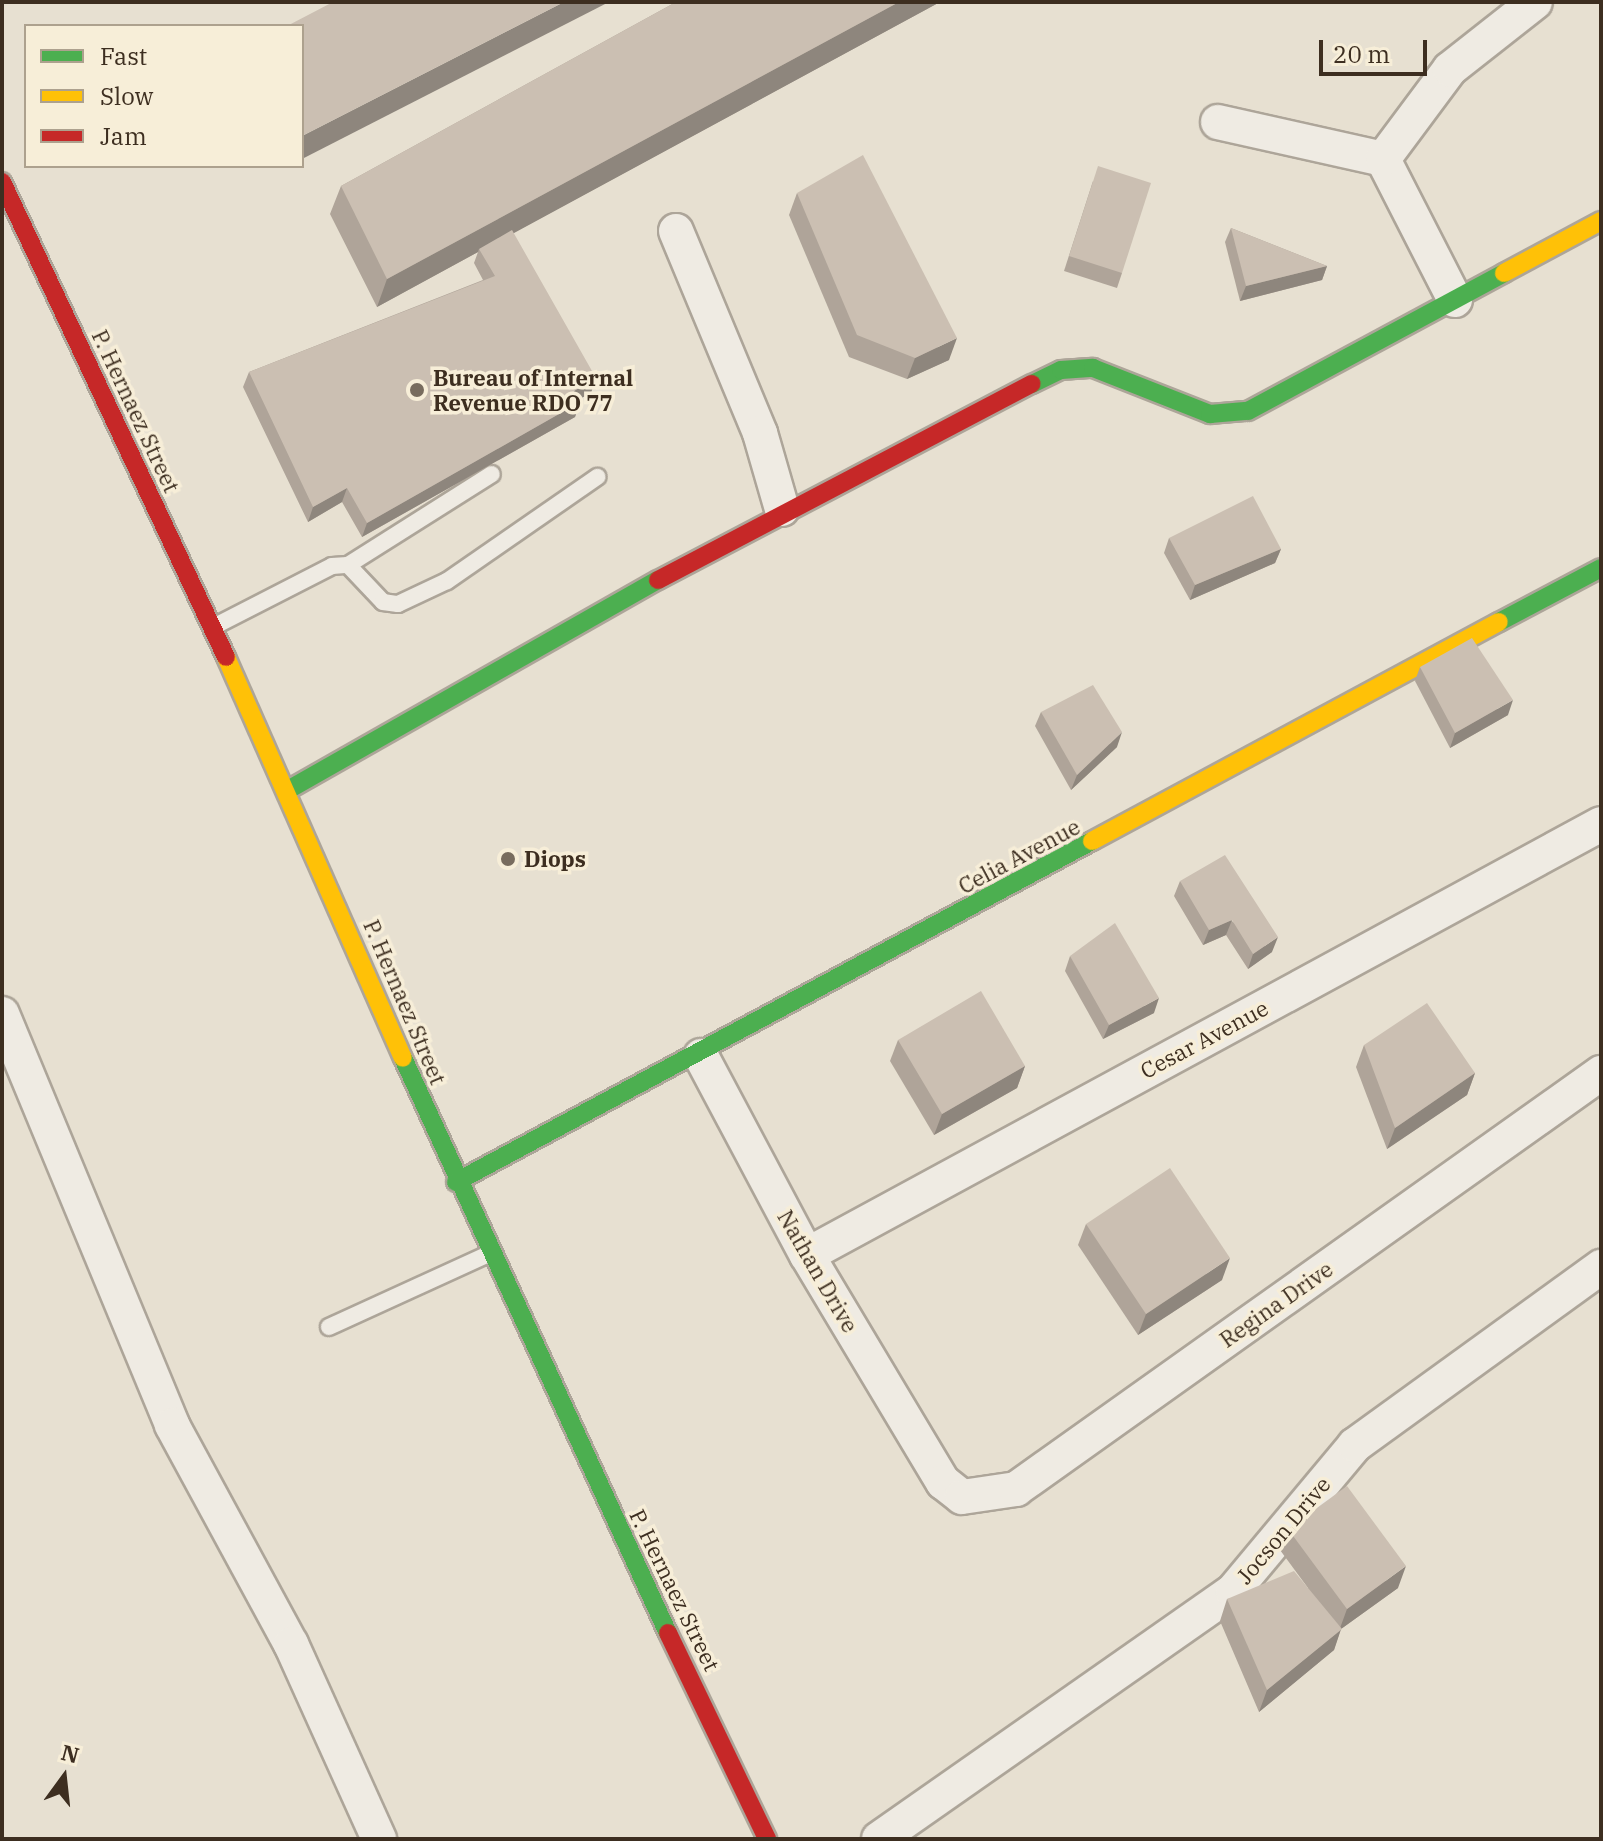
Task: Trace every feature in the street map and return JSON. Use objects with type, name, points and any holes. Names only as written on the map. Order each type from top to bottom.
[{"type":"street","points":[[1383,159],[1450,69],[1535,2]]},
{"type":"street","points":[[1218,122],[1383,159]]},
{"type":"street","points":[[1383,159],[1455,300]]},
{"type":"street","name":"P. Hernaez Street","points":[[2,182],[288,790],[488,1255],[767,1839]]},
{"type":"street","points":[[288,790],[782,509],[1061,370],[1093,368],[1210,414],[1248,411],[1601,221]]},
{"type":"street","points":[[676,231],[760,433],[782,509]]},
{"type":"street","name":"Celia Avenue","points":[[456,1182],[701,1056],[1601,568]]},
{"type":"street","name":"Cesar Avenue","points":[[807,1255],[1601,824]]},
{"type":"street","points":[[2,1014],[172,1425],[291,1644],[379,1839]]},
{"type":"street","name":"Nathan Drive","points":[[701,1056],[807,1255],[943,1482]]},
{"type":"street","name":"Regina Drive","points":[[943,1482],[962,1497],[1016,1489],[1601,1073]]},
{"type":"street","name":"Jocson Drive","points":[[879,1839],[1233,1591],[1355,1445],[1601,1267]]},
{"type":"lane","points":[[212,628],[318,571],[348,565],[492,474]]},
{"type":"lane","points":[[348,565],[383,602],[398,604],[447,581],[597,477]]},
{"type":"lane","points":[[329,1327],[488,1255]]},
{"type":"building","points":[[333,2],[564,2],[304,135],[304,24],[291,24]]},
{"type":"building","points":[[676,2],[899,2],[387,279],[341,186]]},
{"type":"building","points":[[863,155],[957,338],[915,358],[857,335],[797,193]]},
{"type":"building","points":[[1098,166],[1151,183],[1122,273],[1069,256]]},
{"type":"building","points":[[1231,228],[1327,266],[1246,286]]},
{"type":"building","name":"Bureau of Internal Revenue RDO 77","points":[[512,230],[596,378],[574,391],[580,402],[367,523],[347,488],[313,507],[249,372],[495,276],[479,249]]},
{"type":"building","points":[[1253,496],[1281,549],[1195,585],[1169,538]]},
{"type":"building","points":[[1472,638],[1513,700],[1455,733],[1420,667]]},
{"type":"building","points":[[1093,685],[1122,732],[1077,775],[1041,712]]},
{"type":"building","points":[[1225,855],[1278,937],[1253,954],[1232,920],[1209,930],[1180,881]]},
{"type":"building","points":[[1115,923],[1159,998],[1109,1025],[1070,956]]},
{"type":"building","points":[[981,991],[1025,1066],[942,1114],[898,1040]]},
{"type":"building","points":[[1427,1003],[1475,1073],[1395,1128],[1364,1045]]},
{"type":"building","points":[[1170,1168],[1230,1258],[1146,1314],[1086,1224]]},
{"type":"building","points":[[1347,1486],[1406,1566],[1347,1609],[1288,1529]]},
{"type":"building","points":[[1294,1571],[1342,1629],[1267,1690],[1227,1599]]},
{"type":"traffic: fast","points":[[1032,384],[1061,370],[1093,368],[1210,414],[1248,411],[1504,273]]},
{"type":"traffic: fast","points":[[1499,622],[1601,568]]},
{"type":"traffic: fast","points":[[288,790],[658,580]]},
{"type":"traffic: fast","points":[[456,1182],[1092,841]]},
{"type":"traffic: fast","points":[[403,1058],[668,1633]]},
{"type":"traffic: slow","points":[[1504,273],[1601,221]]},
{"type":"traffic: slow","points":[[1092,841],[1499,622]]},
{"type":"traffic: slow","points":[[226,657],[403,1058]]},
{"type":"traffic: jam","points":[[2,182],[226,657]]},
{"type":"traffic: jam","points":[[658,580],[1032,384]]},
{"type":"traffic: jam","points":[[668,1633],[767,1839]]},
{"type":"place","name":"Bureau of Internal Revenue RDO 77","points":[[417,390]]},
{"type":"place","name":"Diops","points":[[508,859]]}]
